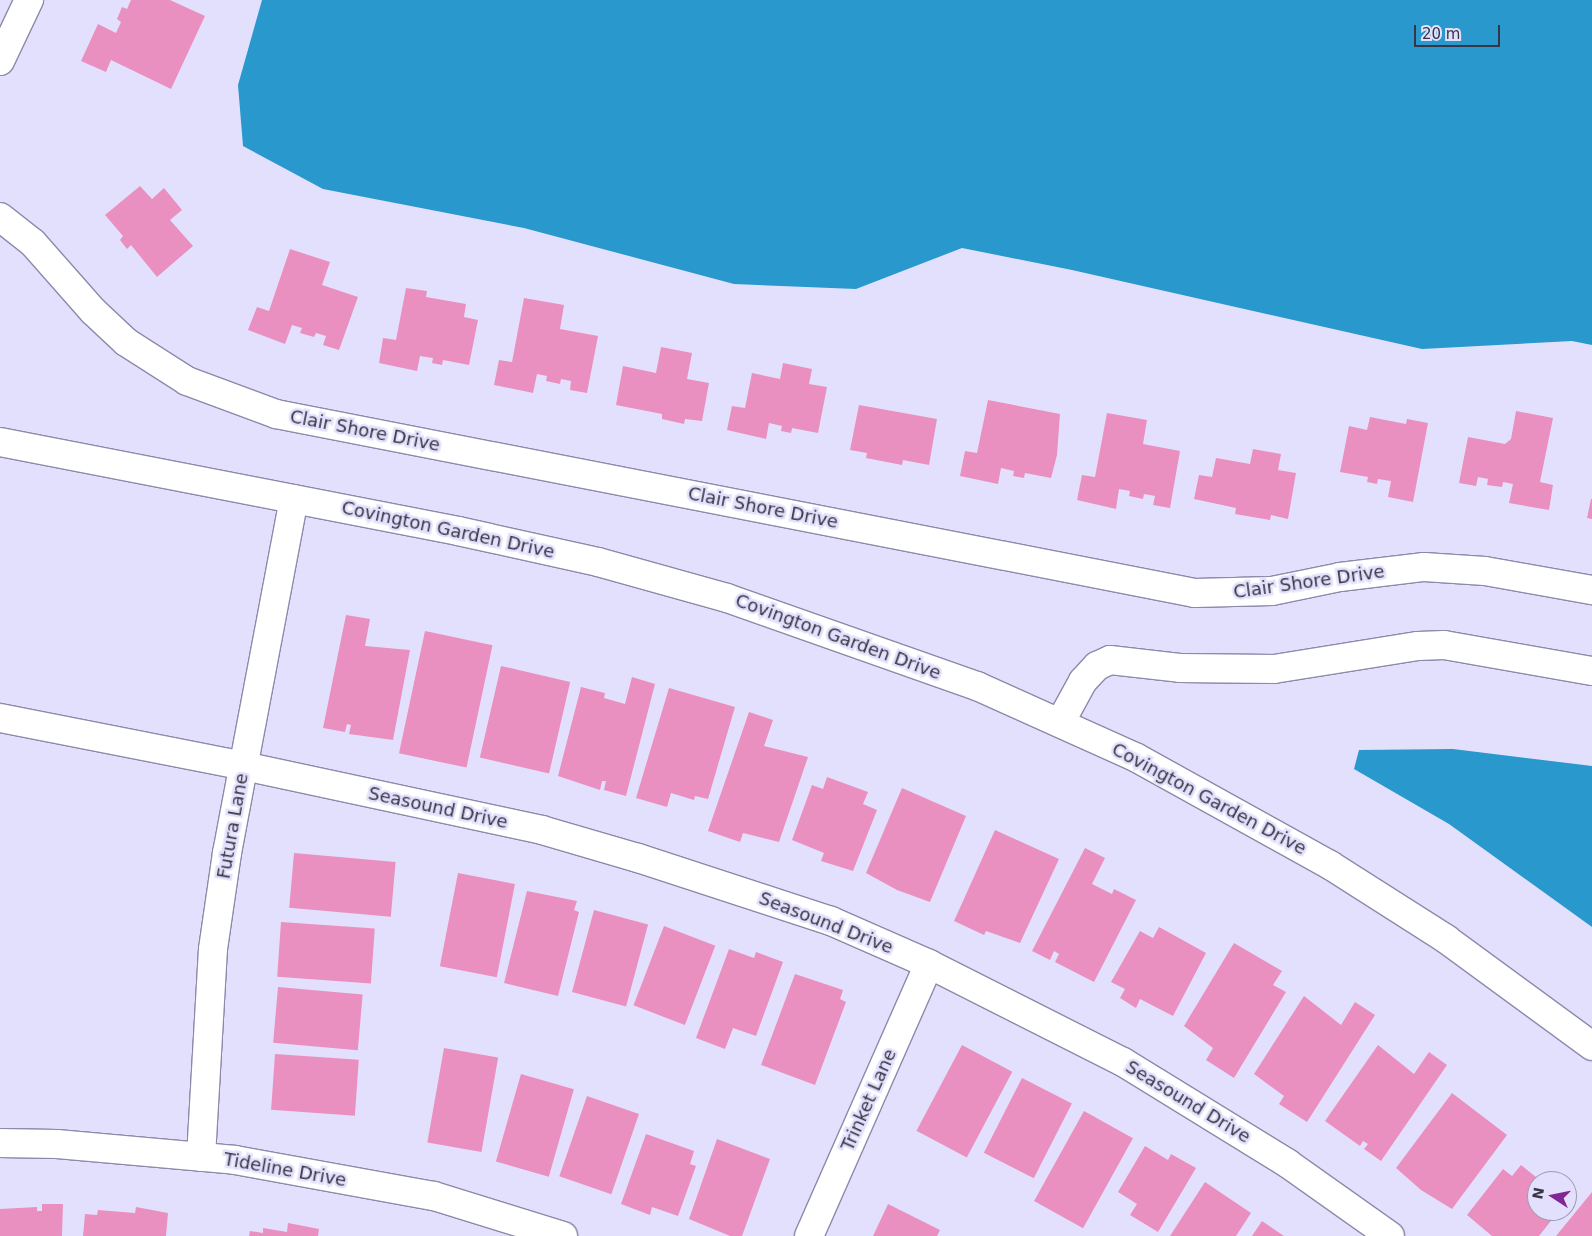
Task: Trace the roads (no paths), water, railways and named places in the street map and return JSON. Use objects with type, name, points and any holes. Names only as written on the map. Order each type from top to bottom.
[{"type":"street","points":[[0,61],[29,0]]},
{"type":"street","name":"Clair Shore Drive","points":[[0,217],[33,243],[93,311],[126,342],[187,382],[276,414],[1195,593],[1272,591],[1340,577],[1424,567],[1485,571],[1592,590]]},
{"type":"street","name":"Covington Garden Drive","points":[[0,442],[294,499],[588,560],[728,598],[977,686],[1146,762],[1330,865],[1446,939],[1592,1046]]},
{"type":"street","name":"Futura Lane","points":[[201,1157],[213,949],[244,766],[294,499]]},
{"type":"street","points":[[1060,723],[1083,681],[1097,666],[1110,660],[1180,668],[1274,669],[1418,646],[1444,645],[1592,671]]},
{"type":"street","name":"Seasound Drive","points":[[0,718],[202,757],[542,830],[638,858],[831,921],[929,964],[1045,1020],[1202,1108],[1390,1236]]},
{"type":"street","name":"Trinket Lane","points":[[809,1236],[929,964]]},
{"type":"street","name":"Tideline Drive","points":[[0,1143],[57,1144],[201,1157],[434,1196],[563,1236]]},
{"type":"water","points":[[262,0],[1592,0],[1592,345],[1572,341],[1422,349],[1072,270],[962,248],[856,289],[734,284],[524,228],[323,189],[243,146],[238,85]]},
{"type":"water","points":[[1453,749],[1592,766],[1592,927],[1449,824],[1354,769],[1359,750]]}]
